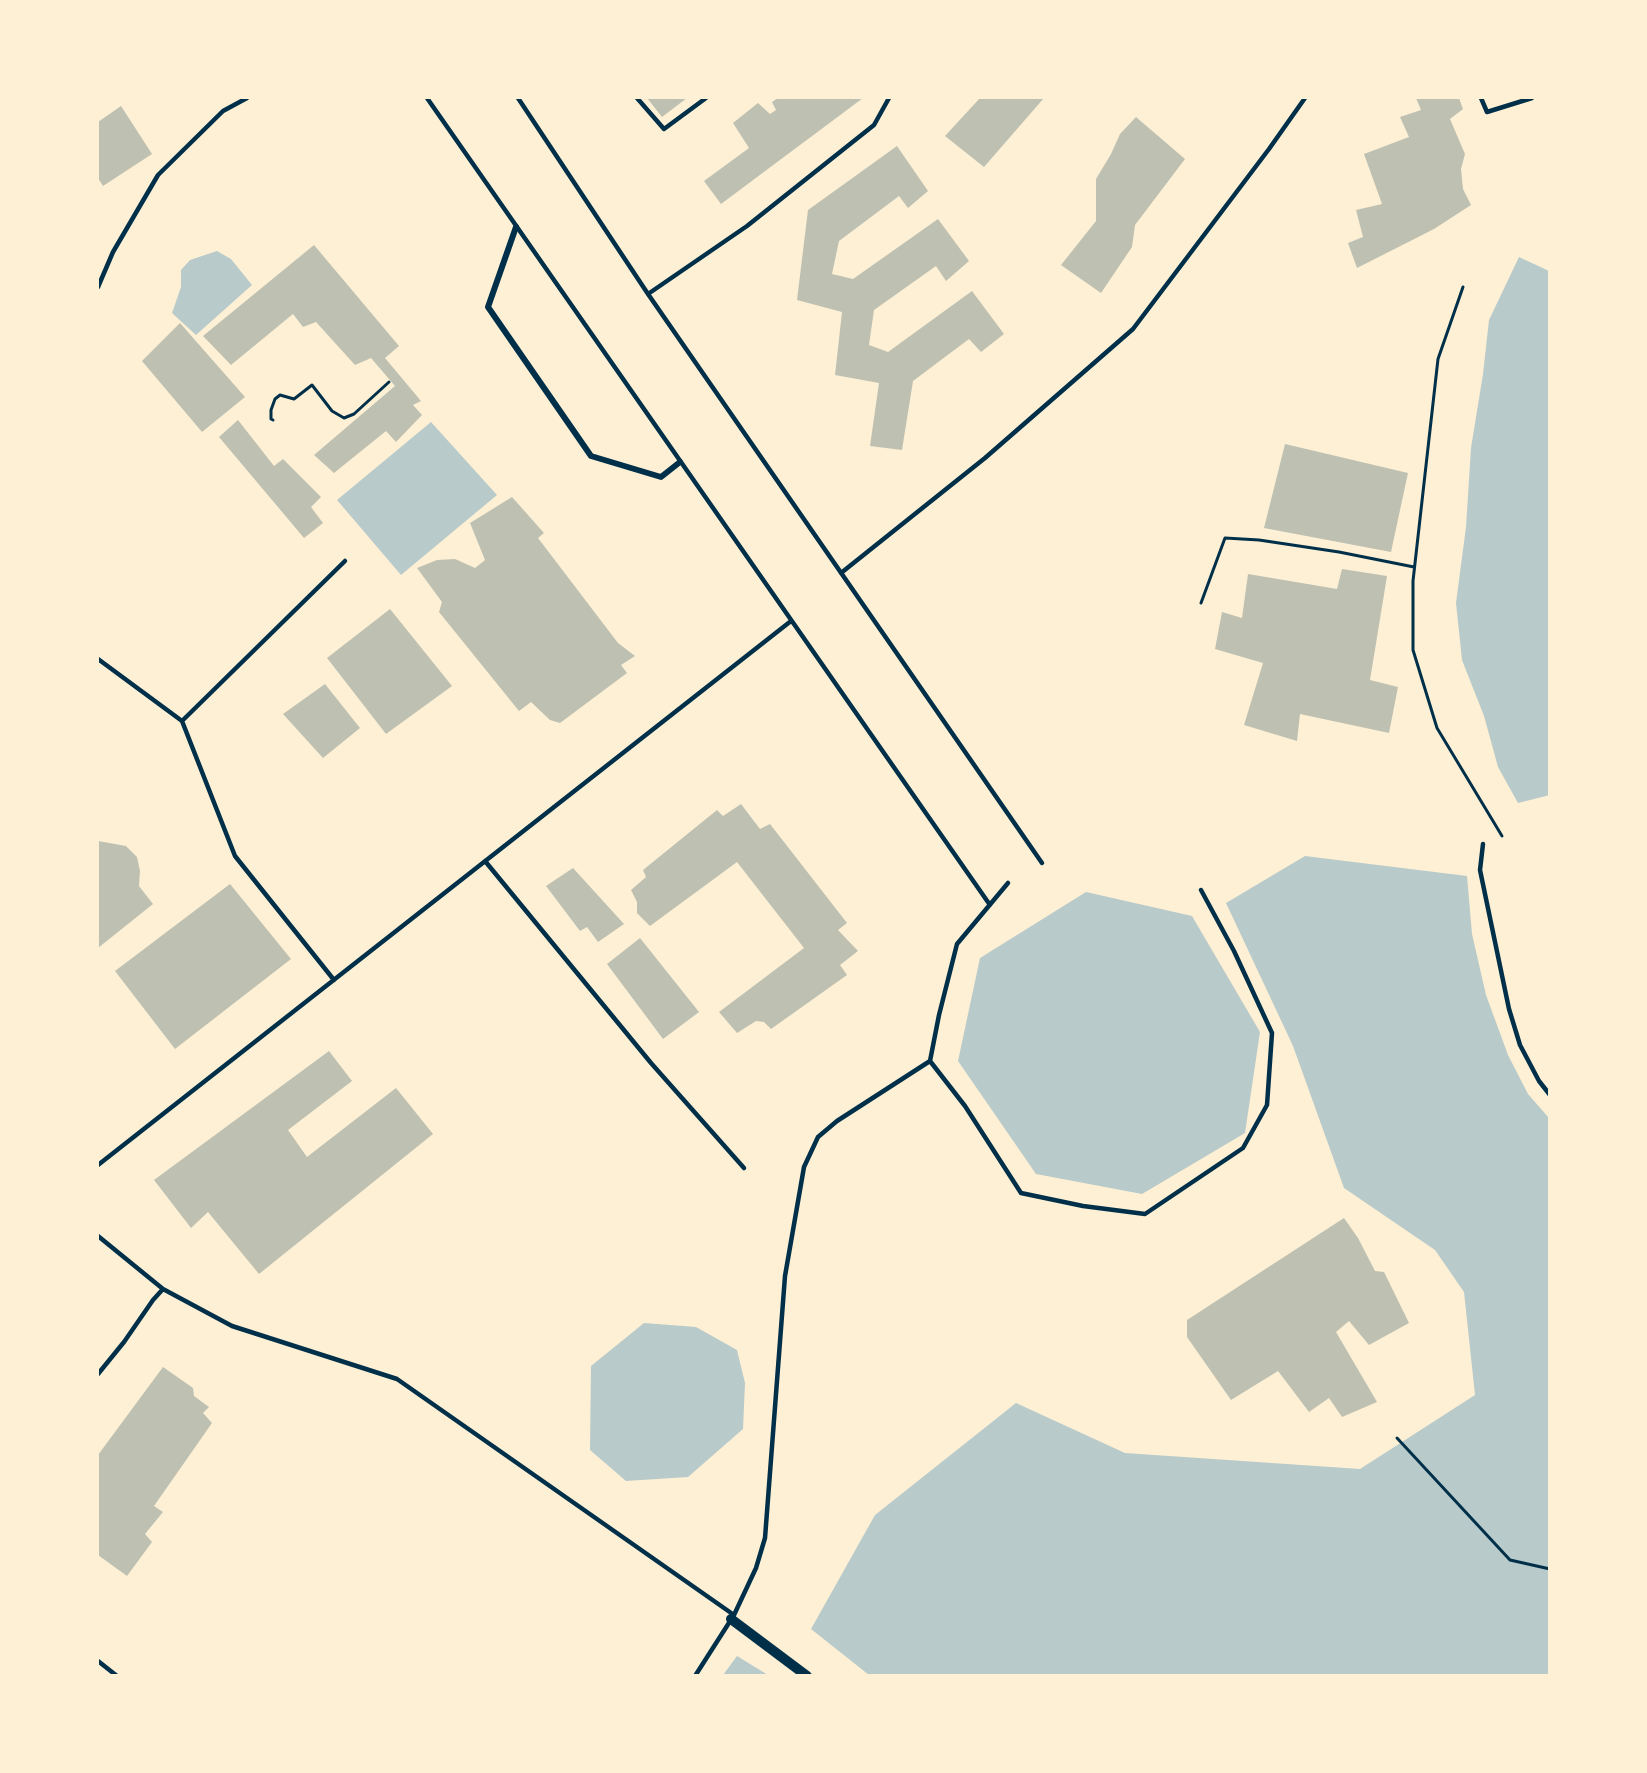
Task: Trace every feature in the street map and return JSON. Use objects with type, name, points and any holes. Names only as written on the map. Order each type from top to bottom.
[{"type":"street","points":[[516,227],[488,307],[591,456],[661,477],[680,462]]},
{"type":"street","points":[[733,1617],[807,1676]]},
{"type":"lane","points":[[98,287],[113,252],[158,175],[223,111],[247,98]]},
{"type":"lane","points":[[427,98],[990,905]]},
{"type":"lane","points":[[518,98],[648,294],[1042,863]]},
{"type":"lane","points":[[637,98],[664,129],[706,98]]},
{"type":"lane","points":[[648,294],[747,226],[874,126],[889,98]]},
{"type":"lane","points":[[841,573],[985,458],[1133,329],[1305,98]]},
{"type":"lane","points":[[1481,98],[1487,112],[1532,98]]},
{"type":"lane","points":[[182,721],[345,561]]},
{"type":"lane","points":[[98,1165],[792,621]]},
{"type":"lane","points":[[98,659],[182,721],[235,856],[334,980]]},
{"type":"lane","points":[[1483,844],[1480,870],[1509,1009],[1520,1045],[1539,1081],[1550,1095]]},
{"type":"lane","points":[[485,861],[651,1063],[744,1168]]},
{"type":"lane","points":[[694,1676],[733,1617],[756,1568],[765,1538],[785,1276],[804,1167],[818,1137],[837,1121],[930,1061],[957,944],[1008,883]]},
{"type":"lane","points":[[930,1061],[965,1106],[1021,1193],[1083,1206],[1144,1214],[1243,1148],[1267,1105],[1272,1033],[1201,890]]},
{"type":"lane","points":[[98,1236],[163,1289],[232,1326],[397,1379],[733,1617]]},
{"type":"lane","points":[[98,1374],[153,1299],[163,1289]]},
{"type":"lane","points":[[98,1661],[117,1676]]},
{"type":"path","points":[[1463,287],[1438,358],[1414,567],[1413,650],[1437,728],[1502,836]]},
{"type":"path","points":[[273,420],[271,410],[275,399],[280,394],[294,399],[312,385],[332,411],[344,417],[354,414],[389,382]]},
{"type":"path","points":[[1201,603],[1225,538],[1259,540],[1414,567]]},
{"type":"path","points":[[1397,1438],[1510,1560],[1550,1569]]},
{"type":"shaded area","points":[[217,251],[231,259],[252,285],[196,335],[172,313],[181,287],[181,270],[190,260]]},
{"type":"shaded area","points":[[1519,257],[1549,271],[1550,795],[1518,803],[1498,767],[1484,716],[1462,660],[1456,603],[1466,527],[1471,448],[1489,320]]},
{"type":"shaded area","points":[[431,422],[497,495],[401,575],[337,500]]},
{"type":"shaded area","points":[[1305,856],[1467,876],[1472,934],[1486,995],[1508,1055],[1528,1094],[1549,1118],[1549,1675],[869,1675],[811,1629],[875,1515],[1016,1403],[1125,1453],[1360,1469],[1475,1395],[1464,1292],[1435,1250],[1344,1188],[1293,1046],[1226,903]]},
{"type":"shaded area","points":[[1086,892],[1192,916],[1260,1032],[1245,1133],[1142,1194],[1036,1174],[958,1061],[980,958]]},
{"type":"shaded area","points":[[644,1323],[696,1327],[737,1350],[745,1383],[743,1429],[688,1477],[626,1481],[590,1450],[591,1366]]},
{"type":"shaded area","points":[[737,1656],[768,1675],[723,1675]]},
{"type":"building","points":[[647,98],[687,98],[662,117]]},
{"type":"building","points":[[778,98],[863,98],[721,204],[704,181],[749,148],[733,123],[758,103],[770,114],[776,110],[772,102]]},
{"type":"building","points":[[980,98],[1044,98],[984,167],[945,136]]},
{"type":"building","points":[[1416,98],[1459,98],[1463,109],[1450,119],[1465,154],[1461,169],[1463,189],[1471,205],[1434,229],[1357,268],[1348,243],[1363,237],[1356,210],[1382,204],[1364,154],[1409,137],[1400,117],[1421,110]]},
{"type":"building","points":[[121,106],[152,154],[103,186],[98,178],[98,122]]},
{"type":"building","points":[[1136,117],[1185,159],[1135,225],[1132,247],[1101,293],[1061,265],[1096,221],[1096,179],[1120,134]]},
{"type":"building","points":[[897,146],[928,191],[908,208],[899,196],[839,241],[832,274],[853,279],[938,219],[969,261],[946,281],[936,266],[874,310],[869,345],[888,352],[972,291],[1004,334],[981,352],[969,339],[913,381],[902,450],[870,446],[879,383],[835,375],[842,312],[797,300],[808,210]]},
{"type":"building","points":[[314,245],[399,346],[385,358],[421,401],[413,405],[422,415],[396,442],[386,431],[334,473],[314,455],[395,386],[371,358],[355,365],[316,322],[303,327],[293,314],[231,365],[203,336]]},
{"type":"building","points":[[180,323],[245,397],[202,432],[142,361]]},
{"type":"building","points":[[238,420],[274,466],[283,459],[321,497],[311,507],[323,523],[304,538],[219,437]]},
{"type":"building","points":[[1285,444],[1408,473],[1391,552],[1264,528]]},
{"type":"building","points":[[512,497],[544,533],[538,538],[618,643],[635,656],[621,665],[627,673],[560,723],[550,720],[531,702],[519,711],[439,612],[442,602],[417,568],[437,560],[455,559],[475,568],[485,560],[470,523]]},
{"type":"building","points":[[1342,569],[1387,576],[1370,680],[1398,687],[1389,733],[1300,714],[1297,741],[1244,725],[1263,663],[1215,649],[1222,612],[1242,618],[1248,574],[1337,589]]},
{"type":"building","points":[[390,609],[452,686],[386,734],[327,658]]},
{"type":"building","points":[[325,684],[360,728],[323,758],[283,714]]},
{"type":"building","points":[[741,804],[760,829],[770,824],[847,923],[838,930],[858,951],[840,965],[847,975],[771,1029],[764,1022],[756,1021],[737,1033],[719,1012],[804,948],[737,862],[650,926],[637,913],[637,902],[631,890],[646,877],[643,870],[717,810],[723,816]]},
{"type":"building","points":[[98,841],[126,846],[137,857],[140,871],[139,886],[153,904],[98,948]]},
{"type":"building","points":[[573,868],[624,924],[598,942],[587,927],[580,931],[546,886]]},
{"type":"building","points":[[230,884],[291,959],[175,1049],[115,971]]},
{"type":"building","points":[[640,938],[699,1012],[663,1039],[607,964]]},
{"type":"building","points":[[329,1051],[352,1081],[288,1130],[307,1157],[396,1088],[433,1134],[259,1274],[208,1212],[191,1228],[154,1180]]},
{"type":"building","points":[[1344,1218],[1358,1238],[1375,1271],[1384,1272],[1409,1323],[1369,1345],[1349,1321],[1336,1332],[1377,1402],[1342,1417],[1329,1398],[1309,1412],[1278,1371],[1231,1400],[1187,1337],[1187,1320]]},
{"type":"building","points":[[163,1367],[193,1388],[194,1396],[209,1407],[203,1413],[212,1423],[154,1506],[163,1512],[145,1534],[152,1542],[127,1576],[98,1555],[98,1455]]}]
